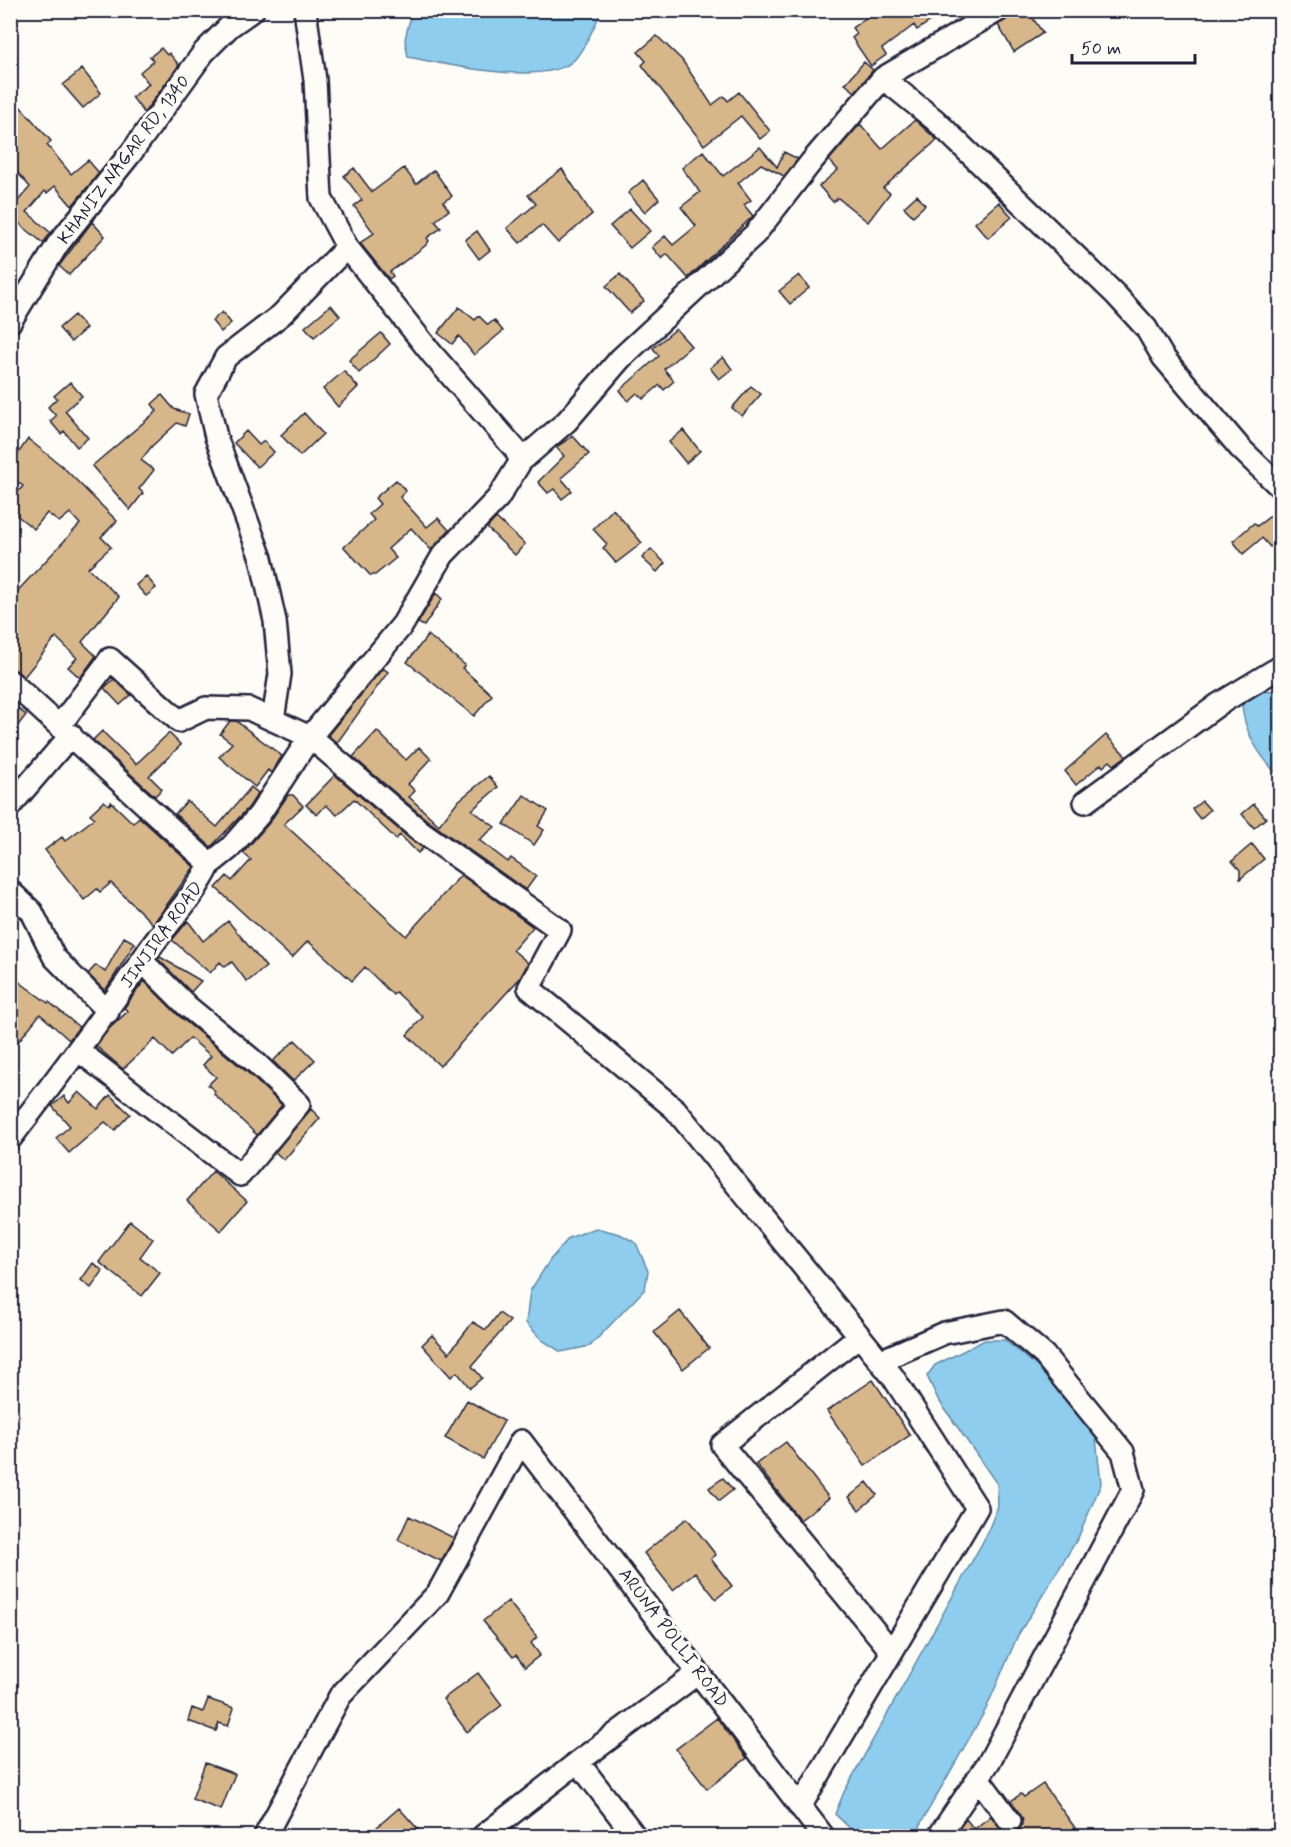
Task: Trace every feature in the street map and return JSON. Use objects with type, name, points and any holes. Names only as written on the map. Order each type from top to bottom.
[{"type":"street","name":"KHANIZ NAGAR RD, 1340","points":[[10,322],[58,244],[131,153],[204,52],[229,27],[253,10]]},
{"type":"street","points":[[305,10],[315,80],[321,198],[347,247],[432,354],[516,449],[521,461]]},
{"type":"street","points":[[210,864],[230,848],[259,815],[310,737],[403,624],[443,555],[498,498],[521,461],[567,421],[620,359],[755,234],[812,161],[883,78],[999,10]]},
{"type":"street","points":[[883,78],[935,120],[1116,295],[1146,328],[1163,357],[1240,448],[1281,487]]},
{"type":"street","points":[[273,720],[280,674],[275,621],[261,558],[216,437],[206,394],[226,357],[281,315],[347,247]]},
{"type":"street","points":[[10,806],[66,730],[110,660],[179,721],[206,708],[249,709],[310,737],[419,830],[560,930],[529,988],[675,1109],[880,1361],[977,1508],[800,1807]]},
{"type":"street","points":[[1085,802],[1186,731],[1219,704],[1281,667]]},
{"type":"street","name":"JINJIRA ROAD","points":[[10,681],[210,864],[201,883],[142,961],[79,1052],[10,1139]]},
{"type":"street","points":[[10,891],[32,912],[54,957],[108,1012]]},
{"type":"street","points":[[79,1052],[240,1175],[299,1104],[255,1062],[187,1006],[142,961]]},
{"type":"street","points":[[880,1361],[944,1333],[1004,1321],[1044,1355],[1123,1452],[1133,1490],[978,1778],[939,1836]]},
{"type":"street","points":[[859,1336],[722,1445],[892,1652]]},
{"type":"street","name":"ARUNA POLLI ROAD","points":[[265,1836],[340,1696],[438,1593],[521,1442],[823,1836]]},
{"type":"street","points":[[483,1836],[578,1761],[698,1672]]},
{"type":"street","points":[[578,1761],[635,1836]]},
{"type":"street","points":[[978,1778],[1010,1821]]},
{"type":"water","points":[[412,10],[602,11],[587,42],[575,59],[562,68],[520,73],[494,72],[408,57],[405,39]]},
{"type":"water","points":[[1260,690],[1275,691],[1280,694],[1280,778],[1266,762],[1255,744],[1243,716],[1242,705]]},
{"type":"water","points":[[596,1228],[620,1234],[636,1243],[648,1271],[645,1289],[590,1346],[561,1352],[542,1340],[526,1323],[530,1291],[550,1260],[569,1238]]},
{"type":"water","points":[[985,1340],[1004,1340],[1020,1352],[1048,1376],[1060,1393],[1083,1415],[1096,1438],[1101,1484],[1078,1538],[1018,1635],[986,1709],[921,1823],[918,1836],[858,1836],[835,1814],[844,1792],[986,1536],[998,1506],[997,1484],[938,1399],[927,1376],[935,1365]]},
{"type":"building","points":[[877,10],[925,10],[932,20],[917,30],[914,25],[882,49],[886,55],[871,66],[852,38],[857,34],[852,28]]},
{"type":"building","points":[[1014,10],[1018,10],[1024,18],[1030,14],[1043,33],[1014,52],[998,25]]},
{"type":"building","points":[[657,36],[682,60],[712,105],[724,96],[728,101],[739,92],[770,131],[760,139],[741,116],[704,145],[642,65],[646,61],[638,52]]},
{"type":"building","points":[[161,48],[167,55],[169,53],[179,65],[144,113],[132,97],[149,84],[140,72],[153,61],[150,57]]},
{"type":"building","points":[[864,62],[873,70],[855,92],[845,84]]},
{"type":"building","points":[[82,69],[101,93],[83,108],[63,85]]},
{"type":"building","points":[[10,95],[51,141],[47,145],[71,174],[88,160],[99,173],[72,206],[55,186],[47,193],[45,191],[27,212],[51,233],[43,243],[10,216],[10,210],[30,187],[10,164]]},
{"type":"building","points":[[915,120],[937,140],[883,188],[890,193],[868,222],[838,198],[833,202],[819,186],[838,170],[829,160],[860,124],[882,149]]},
{"type":"building","points":[[760,147],[777,167],[784,152],[798,159],[784,176],[761,164],[738,183],[751,200],[744,205],[753,216],[688,278],[667,254],[662,259],[652,247],[665,236],[673,245],[696,226],[681,207],[700,192],[682,168],[703,151],[723,176]]},
{"type":"building","points":[[354,168],[372,192],[404,168],[416,184],[434,170],[452,196],[443,202],[449,210],[435,221],[441,228],[427,238],[429,241],[425,246],[390,272],[393,276],[389,279],[360,243],[374,233],[354,206],[362,200],[344,176]]},
{"type":"building","points":[[562,169],[592,214],[558,243],[542,225],[520,243],[507,228],[536,204],[528,195]]},
{"type":"building","points":[[643,180],[659,199],[645,212],[628,193]]},
{"type":"building","points":[[917,195],[925,205],[913,216],[904,207]]},
{"type":"building","points":[[999,202],[1012,217],[988,238],[975,223]]},
{"type":"building","points":[[630,209],[650,231],[630,248],[610,226]]},
{"type":"building","points":[[92,222],[105,236],[69,275],[59,266]]},
{"type":"building","points":[[477,231],[490,250],[479,259],[465,240]]},
{"type":"building","points":[[620,274],[644,301],[630,313],[606,286]]},
{"type":"building","points":[[799,275],[809,288],[790,304],[779,291]]},
{"type":"building","points":[[331,305],[340,316],[314,337],[305,327]]},
{"type":"building","points":[[459,307],[475,320],[479,316],[488,325],[494,320],[503,331],[474,355],[459,336],[452,344],[438,333]]},
{"type":"building","points":[[222,312],[231,323],[221,332],[212,321]]},
{"type":"building","points":[[74,315],[86,328],[71,342],[59,328]]},
{"type":"building","points":[[676,329],[691,346],[664,369],[674,381],[664,390],[660,385],[643,399],[637,393],[628,401],[620,390],[659,356],[653,348]]},
{"type":"building","points":[[381,333],[390,344],[359,373],[349,360]]},
{"type":"building","points":[[723,357],[732,369],[719,379],[710,368]]},
{"type":"building","points":[[344,371],[358,387],[338,407],[323,389]]},
{"type":"building","points":[[70,382],[82,396],[65,411],[88,438],[77,447],[64,431],[61,434],[50,421],[56,416],[48,407],[57,398],[54,396]]},
{"type":"building","points":[[751,386],[761,394],[742,416],[732,408]]},
{"type":"building","points":[[162,395],[174,409],[189,414],[185,426],[177,423],[152,446],[141,460],[154,470],[139,489],[143,493],[130,510],[92,466],[157,411],[152,404]]},
{"type":"building","points":[[304,413],[323,434],[300,456],[281,435]]},
{"type":"building","points":[[683,430],[700,451],[686,463],[669,442]]},
{"type":"building","points":[[246,431],[259,445],[264,441],[274,452],[257,467],[234,443]]},
{"type":"building","points":[[573,436],[589,454],[561,478],[572,491],[562,499],[554,489],[548,493],[538,482],[564,456],[556,447]]},
{"type":"building","points":[[28,439],[62,466],[117,521],[101,537],[111,547],[88,568],[119,597],[82,642],[96,656],[80,678],[68,667],[77,658],[56,637],[24,677],[10,666],[10,599],[80,524],[70,513],[59,522],[47,513],[34,529],[10,510],[10,501],[23,486],[10,476],[10,465]]},
{"type":"building","points":[[396,480],[406,491],[400,497],[427,527],[438,518],[449,530],[431,550],[411,528],[388,549],[396,558],[375,575],[370,575],[344,547],[374,520],[369,514],[380,504],[375,498]]},
{"type":"building","points":[[1281,508],[1281,539],[1270,547],[1262,538],[1243,554],[1233,541],[1254,523],[1257,526]]},
{"type":"building","points":[[613,509],[642,543],[616,563],[603,548],[607,544],[593,529]]},
{"type":"building","points":[[496,518],[525,544],[515,555],[487,528]]},
{"type":"building","points":[[651,549],[665,563],[657,572],[642,558]]},
{"type":"building","points":[[146,576],[156,588],[146,596],[136,585]]},
{"type":"building","points":[[436,593],[442,599],[424,626],[418,623]]},
{"type":"building","points":[[428,635],[465,665],[462,668],[492,695],[474,716],[407,662]]},
{"type":"building","points":[[383,668],[388,672],[337,743],[328,735]]},
{"type":"building","points":[[114,679],[131,695],[120,705],[104,688]]},
{"type":"building","points":[[10,703],[26,715],[10,736]]},
{"type":"building","points":[[230,721],[236,721],[282,756],[271,773],[268,770],[255,787],[219,757],[232,743],[220,734]]},
{"type":"building","points":[[102,731],[136,764],[169,733],[181,745],[149,776],[162,789],[155,796],[93,740]]},
{"type":"building","points":[[377,731],[406,760],[419,747],[431,759],[408,784],[415,791],[409,797],[439,825],[457,802],[489,776],[498,787],[472,810],[495,827],[479,840],[508,862],[511,858],[536,876],[526,890],[427,820],[353,757]]},
{"type":"building","points":[[1106,735],[1126,756],[1114,765],[1110,761],[1103,767],[1101,764],[1076,785],[1065,771]]},
{"type":"building","points":[[335,775],[423,848],[418,853],[400,835],[396,839],[354,799],[337,815],[326,805],[317,815],[306,805]]},
{"type":"building","points":[[251,787],[258,793],[249,807],[211,847],[175,814],[187,801],[217,827]]},
{"type":"building","points":[[288,795],[293,795],[303,806],[284,824],[406,936],[461,875],[533,927],[513,950],[528,963],[520,978],[440,1066],[407,1035],[423,1017],[396,992],[393,995],[365,967],[352,981],[308,941],[292,958],[216,888],[227,876],[232,881],[251,860],[243,853],[269,823]]},
{"type":"building","points":[[524,795],[548,811],[538,826],[544,830],[534,845],[504,824]]},
{"type":"building","points":[[104,801],[109,805],[111,802],[133,823],[139,817],[194,867],[153,924],[111,883],[100,892],[97,889],[84,900],[45,850],[62,837],[65,841],[95,818],[90,814]]},
{"type":"building","points":[[1202,801],[1210,810],[1200,819],[1192,809]]},
{"type":"building","points":[[1254,804],[1266,818],[1254,828],[1242,814]]},
{"type":"building","points":[[1252,844],[1264,859],[1240,879],[1240,870],[1232,861]]},
{"type":"building","points":[[188,921],[203,941],[228,921],[266,967],[247,982],[232,962],[225,967],[220,962],[210,973],[172,940]]},
{"type":"building","points":[[124,937],[135,943],[105,991],[88,974],[96,965],[105,972]]},
{"type":"building","points":[[160,957],[201,981],[191,992],[158,959]]},
{"type":"building","points":[[10,975],[49,1002],[79,1027],[69,1040],[40,1014],[10,1052]]},
{"type":"building","points":[[144,981],[179,1016],[247,1072],[282,1105],[257,1135],[214,1094],[215,1091],[208,1085],[216,1077],[203,1065],[211,1056],[190,1038],[172,1056],[155,1039],[123,1069],[96,1046],[109,1029],[128,1011],[124,1008]]},
{"type":"building","points":[[295,1040],[315,1060],[293,1081],[273,1061]]},
{"type":"building","points":[[79,1092],[98,1109],[110,1095],[130,1114],[115,1130],[105,1122],[69,1153],[56,1138],[70,1126],[52,1106],[64,1096],[69,1103]]},
{"type":"building","points":[[311,1109],[320,1118],[284,1160],[275,1152]]},
{"type":"building","points":[[213,1171],[247,1201],[221,1231],[187,1201]]},
{"type":"building","points":[[130,1221],[153,1239],[140,1257],[160,1273],[142,1296],[99,1262]]},
{"type":"building","points":[[93,1263],[103,1271],[91,1288],[81,1280]]},
{"type":"building","points":[[680,1311],[709,1348],[683,1369],[654,1332]]},
{"type":"building","points":[[499,1313],[510,1321],[472,1366],[482,1378],[470,1388],[457,1372],[451,1377],[422,1345],[432,1335],[449,1353],[473,1322],[486,1330]]},
{"type":"building","points":[[873,1380],[910,1435],[865,1466],[827,1411]]},
{"type":"building","points":[[467,1400],[504,1421],[483,1459],[445,1438]]},
{"type":"building","points":[[786,1442],[829,1498],[800,1520],[756,1464]]},
{"type":"building","points":[[723,1478],[733,1490],[719,1501],[709,1488]]},
{"type":"building","points":[[867,1482],[877,1495],[859,1510],[849,1497]]},
{"type":"building","points":[[409,1516],[454,1538],[441,1561],[398,1540]]},
{"type":"building","points":[[687,1518],[716,1555],[711,1559],[732,1586],[716,1599],[695,1572],[673,1590],[644,1553]]},
{"type":"building","points":[[508,1601],[537,1637],[531,1643],[540,1655],[525,1667],[516,1655],[513,1657],[483,1621]]},
{"type":"building","points":[[478,1673],[502,1705],[467,1732],[443,1699]]},
{"type":"building","points":[[208,1699],[234,1708],[228,1726],[219,1723],[216,1731],[188,1721],[192,1708],[203,1712]]},
{"type":"building","points":[[717,1718],[747,1758],[707,1789],[676,1749]]},
{"type":"building","points":[[205,1763],[235,1774],[221,1810],[192,1799]]},
{"type":"building","points":[[1043,1784],[1081,1836],[954,1836],[966,1819],[974,1829],[991,1816],[1004,1832],[1017,1832],[1023,1819],[1011,1801],[1021,1794],[1024,1797]]},
{"type":"building","points":[[399,1808],[424,1836],[385,1836],[377,1827]]}]
